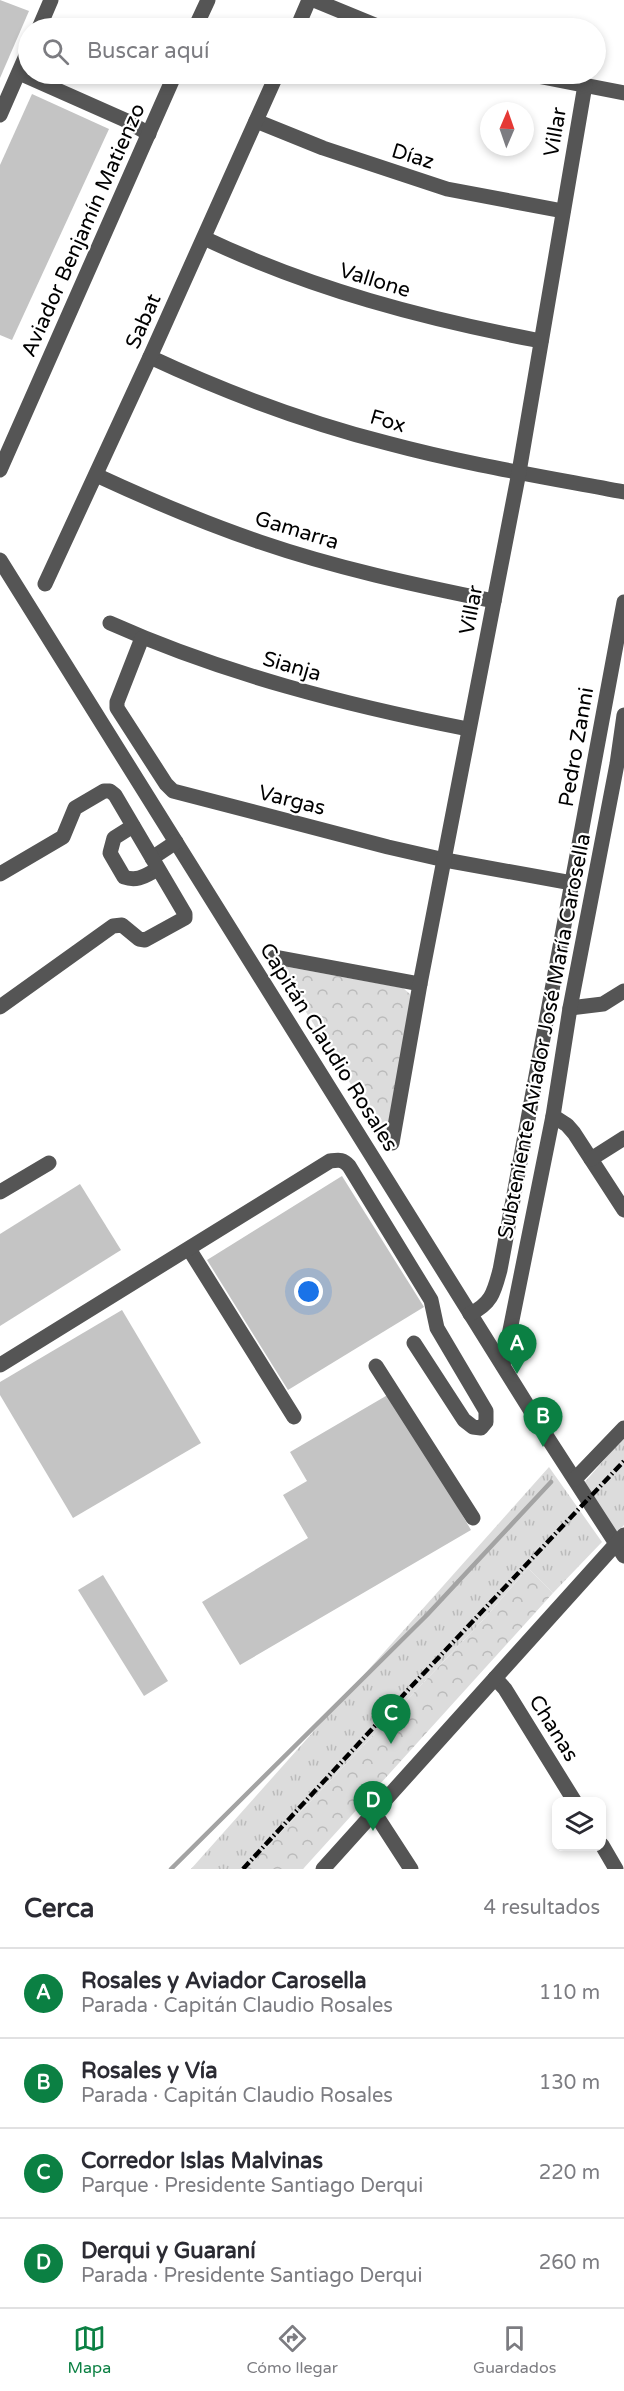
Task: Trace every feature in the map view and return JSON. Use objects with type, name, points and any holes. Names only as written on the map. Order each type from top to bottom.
[{"type":"street","points":[[43,18],[51,0]]},
{"type":"street","points":[[200,18],[208,0]]},
{"type":"street","points":[[301,18],[309,0]]},
{"type":"street","points":[[314,0],[358,18]]},
{"type":"street","points":[[0,115],[18,75]]},
{"type":"street","points":[[44,84],[125,120],[149,134]]},
{"type":"street","name":"Aviador Benjamín Matienzo","points":[[0,470],[172,84]]},
{"type":"street","name":"Sabat","points":[[45,584],[273,84]]},
{"type":"street","points":[[580,84],[624,93]]},
{"type":"street","name":"Villar","points":[[392,1143],[468,729],[519,472],[585,85]]},
{"type":"street","name":"Díaz","points":[[256,121],[323,148],[447,189],[563,211]]},
{"type":"street","name":"Vallone","points":[[204,238],[258,263],[357,297],[482,330],[541,341]]},
{"type":"street","name":"Fox","points":[[150,357],[208,384],[330,426],[431,454],[624,492]]},
{"type":"street","name":"Gamarra","points":[[96,475],[156,503],[262,543],[392,579],[494,601]]},
{"type":"street","name":"Capitán Claudio Rosales","points":[[0,560],[502,1365],[575,1479],[621,1545]]},
{"type":"street","name":"Pedro Zanni","points":[[471,1314],[484,1307],[490,1300],[500,1270],[624,602]]},
{"type":"street","name":"Sianja","points":[[110,624],[183,654],[300,691],[468,729]]},
{"type":"street","name":"Vargas","points":[[142,638],[117,702],[117,708],[166,784],[173,791],[445,860],[572,883]]},
{"type":"street","name":"Subteniente Aviador José María Carosella","points":[[502,1365],[553,1116],[570,1008],[620,766],[624,715]]},
{"type":"street","points":[[0,874],[63,837],[75,808],[104,791],[110,791],[115,795],[185,918],[145,940],[139,939],[122,925],[113,926],[0,1007]]},
{"type":"street","points":[[162,820],[114,838],[110,853],[124,877],[136,880],[176,842]]},
{"type":"street","points":[[275,957],[420,984]]},
{"type":"street","points":[[570,1008],[603,1004],[624,991]]},
{"type":"street","points":[[553,1116],[567,1125],[624,1210]]},
{"type":"street","points":[[591,1159],[624,1138]]},
{"type":"street","points":[[0,1365],[330,1161],[345,1161],[431,1300],[435,1325],[453,1359],[486,1411],[486,1422],[481,1428],[472,1427],[464,1420],[414,1343]]},
{"type":"street","points":[[0,1192],[50,1163]]},
{"type":"street","points":[[189,1249],[294,1417]]},
{"type":"street","points":[[376,1366],[473,1518]]},
{"type":"street","points":[[575,1479],[624,1428]]},
{"type":"street","points":[[323,1869],[495,1677],[621,1545]]},
{"type":"street","name":"Chanas","points":[[495,1677],[505,1689],[572,1797]]},
{"type":"street","points":[[374,1812],[411,1869]]},
{"type":"street","points":[[606,1851],[616,1869]]},
{"type":"green space","points":[[277,965],[403,988],[410,994],[412,1003],[386,1141]]},
{"type":"green space","points":[[624,1437],[624,1525],[616,1534],[584,1483]]},
{"type":"green space","points":[[549,1467],[602,1542],[553,1593],[528,1568],[484,1619],[246,1869],[191,1869]]},
{"type":"green space","points":[[528,1568],[553,1593],[303,1869],[246,1869],[484,1619]]},
{"type":"building","points":[[0,0],[29,11],[26,18],[18,18],[18,36],[0,78]]},
{"type":"building","points":[[32,94],[109,129],[12,340],[0,335],[0,165]]},
{"type":"building","points":[[342,1176],[424,1307],[288,1390],[207,1260]]},
{"type":"building","points":[[80,1184],[121,1250],[0,1326],[0,1234]]},
{"type":"building","points":[[122,1310],[201,1443],[73,1518],[0,1395],[0,1382]]},
{"type":"building","points":[[391,1393],[471,1530],[240,1665],[202,1602],[308,1538],[283,1495],[307,1481],[290,1452]]},
{"type":"building","points":[[103,1575],[168,1681],[144,1696],[78,1590]]},
{"type":"waterway","points":[[171,1869],[427,1615],[551,1482]]},
{"type":"railway","points":[[243,1869],[624,1461]]},
{"type":"place","name":"Rosales y Aviador Carosella","points":[[517,1374]]},
{"type":"place","name":"Rosales y Vía","points":[[543,1447]]},
{"type":"place","name":"Corredor Islas Malvinas","points":[[391,1744]]},
{"type":"place","name":"Derqui y Guaraní","points":[[373,1831]]}]
